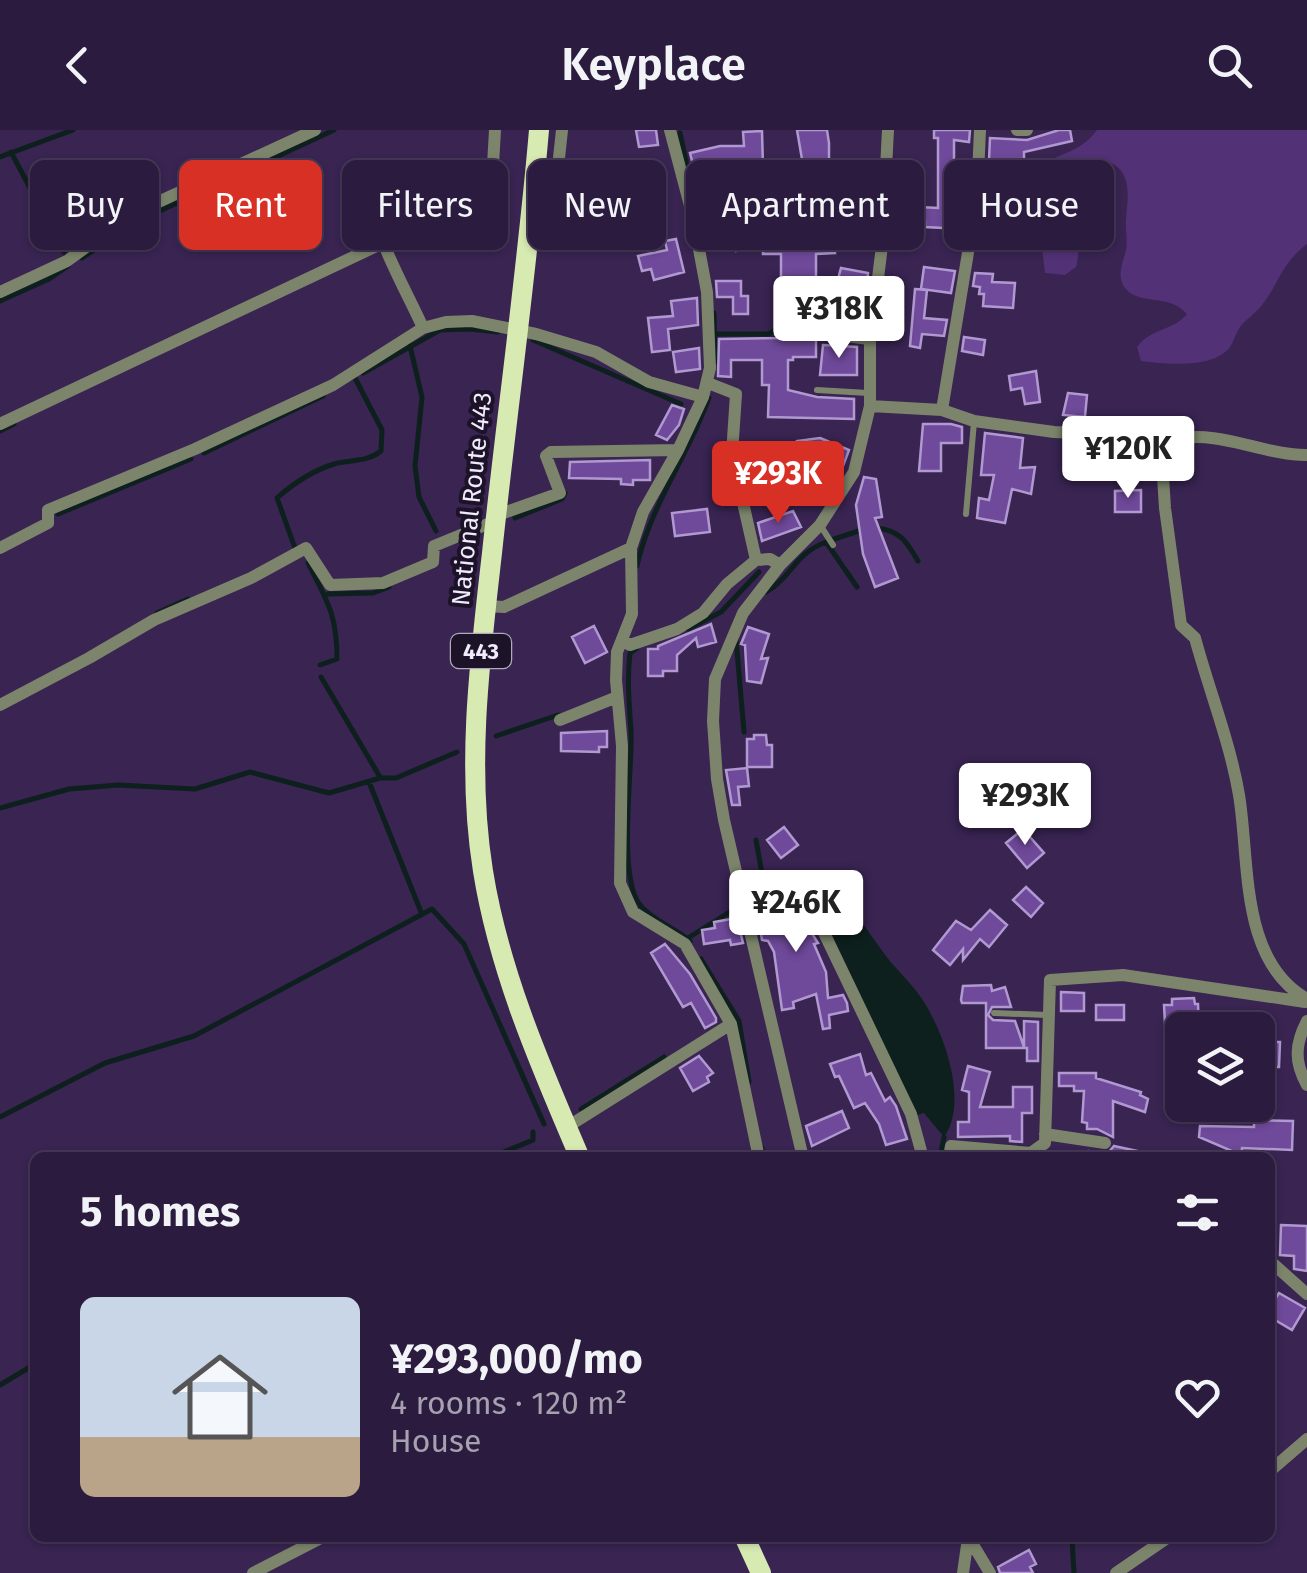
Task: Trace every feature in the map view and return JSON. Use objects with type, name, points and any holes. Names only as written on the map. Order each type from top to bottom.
[{"type":"highway","name":"National Route 443","points":[[537,160],[539,130]]},
{"type":"highway","name":"National Route 443","points":[[528,240],[495,519],[474,757],[482,870],[497,942],[520,1014],[577,1152]]},
{"type":"highway","points":[[747,1542],[761,1573]]},
{"type":"street","points":[[0,292],[68,260],[130,215],[314,130]]},
{"type":"street","points":[[493,160],[495,130]]},
{"type":"street","points":[[559,160],[562,130]]},
{"type":"street","points":[[670,130],[694,217],[710,335],[705,390],[678,450],[643,512],[631,548],[632,614],[617,652],[622,746],[620,883],[633,912],[686,944],[731,1024],[758,1152]]},
{"type":"street","points":[[802,1152],[738,892],[717,780],[715,678],[742,613],[780,564],[824,530],[854,472],[870,400],[870,342],[882,246],[888,130]]},
{"type":"street","points":[[942,410],[977,198],[980,130]]},
{"type":"street","points":[[1017,130],[1027,130]]},
{"type":"street","points":[[0,424],[368,250]]},
{"type":"street","points":[[389,250],[423,328]]},
{"type":"street","points":[[0,548],[48,523],[48,510],[333,386],[423,328],[446,322],[472,322],[516,328],[596,352],[649,382],[736,394],[732,454],[756,560]]},
{"type":"street","points":[[870,400],[1054,432],[1102,434],[1161,445],[1170,440],[1195,438],[1244,444],[1286,456],[1307,455]]},
{"type":"street","points":[[1161,445],[1181,625],[1195,638],[1239,793],[1254,920],[1279,977],[1307,1001]]},
{"type":"street","points":[[0,704],[154,620],[251,578],[306,548],[330,585],[383,583],[434,562],[434,546],[444,540],[560,493],[546,456],[551,452],[678,450]]},
{"type":"street","points":[[486,606],[504,607],[631,548]]},
{"type":"street","points":[[624,641],[630,645],[690,621],[756,560],[770,559],[780,564]]},
{"type":"street","points":[[560,720],[617,697]]},
{"type":"street","points":[[802,886],[912,1114],[921,1152]]},
{"type":"street","points":[[1032,1152],[1045,1142],[1050,980],[1123,975],[1307,1001]]},
{"type":"street","points":[[1307,1022],[1296,1052],[1300,1074],[1307,1085]]},
{"type":"street","points":[[567,1128],[731,1024]]},
{"type":"street","points":[[1045,1134],[1105,1143]]},
{"type":"street","points":[[950,1152],[952,1146],[1020,1152]]},
{"type":"street","points":[[1275,1265],[1307,1294]]},
{"type":"street","points":[[1275,1467],[1307,1439]]},
{"type":"street","points":[[253,1573],[313,1542]]},
{"type":"street","points":[[963,1573],[967,1542]]},
{"type":"street","points":[[971,1542],[990,1573]]},
{"type":"street","points":[[1116,1573],[1162,1542]]},
{"type":"lane","points":[[822,336],[870,342]]},
{"type":"lane","points":[[817,390],[870,400]]},
{"type":"lane","points":[[966,514],[974,420]]},
{"type":"lane","points":[[824,530],[833,544]]},
{"type":"lane","points":[[994,1013],[1048,1015]]},
{"type":"shaded area","points":[[1097,130],[1307,130],[1307,244],[1285,267],[1262,305],[1240,327],[1229,348],[1216,358],[1184,364],[1141,361],[1137,347],[1187,314],[1172,304],[1138,297],[1122,283],[1128,192],[1125,177],[1114,160],[1051,160]]},
{"type":"shaded area","points":[[1042,250],[1079,250],[1076,267],[1065,275],[1045,273]]},
{"type":"shaded area","points":[[821,873],[918,993],[938,1030],[954,1087],[951,1122],[944,1137],[924,1113],[917,1115],[809,886],[801,877]]},
{"type":"building","points":[[636,130],[656,130],[658,145],[639,147]]},
{"type":"building","points":[[797,130],[827,130],[829,160],[802,160]]},
{"type":"building","points":[[934,130],[970,130],[969,142],[954,140],[954,160],[944,160],[944,228],[925,227],[924,222],[924,207],[938,208],[938,138],[934,138]]},
{"type":"building","points":[[1070,130],[1072,141],[1024,152],[1024,160],[989,160],[990,138],[1027,140]]},
{"type":"building","points":[[762,131],[763,160],[692,160],[690,153],[720,146],[744,146],[743,132]]},
{"type":"building","points":[[676,239],[684,272],[654,280],[651,269],[642,271],[638,256],[667,250],[666,241]]},
{"type":"building","points":[[763,250],[835,250],[816,254],[816,297],[781,297],[781,254],[763,254]]},
{"type":"building","points":[[924,267],[955,271],[951,293],[921,289]]},
{"type":"building","points":[[841,268],[868,273],[867,285],[838,279]]},
{"type":"building","points":[[975,273],[993,274],[992,282],[1015,283],[1013,308],[983,306],[984,294],[979,294],[980,287],[973,286]]},
{"type":"building","points":[[716,281],[741,281],[741,296],[748,296],[748,314],[733,314],[733,297],[717,297]]},
{"type":"building","points":[[915,289],[927,290],[924,318],[947,320],[944,336],[922,334],[920,348],[910,346]]},
{"type":"building","points":[[697,298],[698,325],[668,329],[670,350],[652,352],[648,318],[673,316],[671,301]]},
{"type":"building","points":[[800,313],[813,317],[810,339],[816,340],[816,357],[788,360],[788,390],[817,397],[854,399],[854,419],[768,417],[769,385],[762,385],[762,360],[731,360],[731,377],[718,376],[719,339],[782,338],[781,323],[797,323]]},
{"type":"building","points":[[964,337],[985,340],[983,355],[962,351]]},
{"type":"building","points":[[823,345],[857,347],[857,375],[820,375]]},
{"type":"building","points":[[699,348],[700,369],[676,372],[673,352]]},
{"type":"building","points":[[1036,371],[1040,402],[1025,404],[1022,388],[1011,390],[1009,376]]},
{"type":"building","points":[[1068,393],[1087,395],[1085,417],[1063,415]]},
{"type":"building","points":[[672,405],[684,409],[679,425],[667,440],[656,435]]},
{"type":"building","points":[[923,424],[962,427],[962,443],[941,443],[941,471],[919,471]]},
{"type":"building","points":[[985,433],[1023,438],[1020,468],[1035,467],[1031,494],[1012,489],[1005,523],[977,518],[979,498],[989,500],[994,475],[981,475]]},
{"type":"building","points":[[820,438],[849,450],[839,477],[826,473],[833,454],[799,458],[797,441]]},
{"type":"building","points":[[765,457],[766,462],[795,462],[795,477],[749,483],[744,461]]},
{"type":"building","points":[[650,460],[650,480],[633,480],[633,485],[621,484],[621,479],[569,478],[570,462]]},
{"type":"building","points":[[864,477],[876,479],[882,517],[875,518],[898,578],[875,587],[863,554],[856,505]]},
{"type":"building","points":[[1141,490],[1141,512],[1115,512],[1115,491]]},
{"type":"building","points":[[707,509],[710,532],[675,536],[672,513]]},
{"type":"building","points":[[793,511],[801,527],[762,541],[758,523]]},
{"type":"building","points":[[711,624],[716,642],[698,647],[696,638],[677,655],[677,671],[648,676],[648,649],[658,649]]},
{"type":"building","points":[[594,626],[607,652],[585,663],[572,637]]},
{"type":"building","points":[[748,627],[769,634],[761,659],[768,658],[761,683],[747,681],[745,645],[741,644]]},
{"type":"building","points":[[607,731],[607,747],[599,747],[599,752],[561,751],[561,733]]},
{"type":"building","points":[[754,735],[766,735],[767,745],[772,745],[772,767],[747,767],[747,739],[754,739]]},
{"type":"building","points":[[747,768],[749,786],[738,787],[740,805],[732,805],[726,770]]},
{"type":"building","points":[[784,827],[798,845],[781,858],[767,840]]},
{"type":"building","points":[[1023,829],[1044,853],[1027,868],[1006,843]]},
{"type":"building","points":[[1026,887],[1043,903],[1031,917],[1013,900]]},
{"type":"building","points":[[793,890],[804,921],[818,943],[814,944],[826,972],[828,998],[843,995],[847,1003],[848,1011],[829,1015],[830,1028],[823,1029],[816,994],[793,1002],[794,1008],[782,1010],[774,952],[768,941],[762,940],[755,897]]},
{"type":"building","points":[[990,910],[1007,925],[989,947],[980,939],[963,960],[963,949],[950,965],[933,950],[956,921],[971,930]]},
{"type":"building","points":[[737,918],[743,943],[731,945],[730,940],[704,944],[702,930],[715,928],[714,922]]},
{"type":"building","points":[[665,944],[690,974],[716,1022],[705,1028],[691,1003],[683,1007],[651,953]]},
{"type":"building","points":[[991,985],[992,991],[1005,987],[1011,1007],[992,1007],[988,1015],[993,1020],[1015,1021],[1024,1047],[1024,1021],[1038,1022],[1038,1061],[1027,1061],[1027,1048],[986,1048],[986,1003],[961,1000],[963,986]]},
{"type":"building","points":[[1061,992],[1084,993],[1084,1011],[1061,1011]]},
{"type":"building","points":[[1194,998],[1198,1012],[1165,1012],[1165,1024],[1164,1005],[1172,1005],[1172,999]]},
{"type":"building","points":[[1096,1005],[1124,1005],[1124,1020],[1096,1020]]},
{"type":"building","points":[[1275,1042],[1280,1042],[1279,1067],[1275,1067]]},
{"type":"building","points":[[860,1054],[866,1075],[871,1073],[885,1101],[890,1097],[896,1106],[907,1139],[886,1145],[879,1124],[865,1103],[854,1108],[839,1076],[835,1077],[830,1064]]},
{"type":"building","points":[[699,1056],[713,1073],[707,1077],[709,1082],[693,1091],[680,1068]]},
{"type":"building","points":[[968,1066],[990,1072],[980,1107],[1013,1107],[1013,1087],[1032,1087],[1032,1113],[1022,1113],[1022,1142],[1010,1141],[1010,1136],[958,1137],[958,1122],[969,1122],[969,1092],[962,1090]]},
{"type":"building","points":[[1059,1073],[1096,1073],[1096,1078],[1141,1092],[1148,1099],[1145,1112],[1113,1101],[1113,1137],[1087,1129],[1087,1123],[1082,1122],[1084,1091],[1059,1086]]},
{"type":"building","points":[[842,1111],[849,1128],[812,1146],[806,1126]]},
{"type":"building","points":[[1293,1121],[1292,1150],[1242,1148],[1241,1152],[1234,1152],[1199,1137],[1200,1126],[1254,1127],[1254,1122]]},
{"type":"building","points":[[1114,1146],[1142,1152],[1109,1152]]},
{"type":"building","points":[[1281,1225],[1307,1226],[1307,1271],[1294,1269],[1294,1256],[1280,1255]]},
{"type":"building","points":[[1279,1293],[1305,1308],[1292,1330],[1275,1320],[1275,1299]]},
{"type":"building","points":[[1029,1550],[1036,1564],[1030,1567],[1033,1573],[1000,1573],[998,1567]]},
{"type":"waterway","points":[[0,157],[73,130]]},
{"type":"waterway","points":[[82,258],[136,222],[334,130]]},
{"type":"waterway","points":[[680,133],[686,161]]},
{"type":"waterway","points":[[11,152],[64,252]]},
{"type":"waterway","points":[[0,301],[68,266]]},
{"type":"waterway","points":[[714,313],[715,362]]},
{"type":"waterway","points":[[363,373],[440,330],[498,332]]},
{"type":"waterway","points":[[716,334],[769,334],[775,330]]},
{"type":"waterway","points":[[533,340],[681,404]]},
{"type":"waterway","points":[[410,346],[422,397],[415,466],[419,497],[436,531]]},
{"type":"waterway","points":[[296,551],[277,498],[318,470],[381,451],[382,430],[355,378]]},
{"type":"waterway","points":[[204,453],[323,396]]},
{"type":"waterway","points":[[637,566],[651,523],[709,398]]},
{"type":"waterway","points":[[0,431],[14,424]]},
{"type":"waterway","points":[[58,514],[191,459]]},
{"type":"waterway","points":[[515,518],[562,499],[565,493]]},
{"type":"waterway","points":[[876,528],[902,538],[918,561]]},
{"type":"waterway","points":[[828,541],[865,529]]},
{"type":"waterway","points":[[766,592],[806,553],[826,542],[857,587]]},
{"type":"waterway","points":[[308,563],[330,608],[335,630],[337,659],[320,665]]},
{"type":"waterway","points":[[688,629],[721,612],[759,572]]},
{"type":"waterway","points":[[328,594],[373,593],[389,587]]},
{"type":"waterway","points":[[157,613],[188,599]]},
{"type":"waterway","points":[[736,639],[744,732]]},
{"type":"waterway","points":[[636,649],[630,653],[629,672],[629,871],[640,905],[690,941]]},
{"type":"waterway","points":[[321,677],[380,777]]},
{"type":"waterway","points":[[496,736],[558,715]]},
{"type":"waterway","points":[[0,808],[69,789],[118,785],[195,789],[250,772],[329,793],[380,778],[396,778],[457,752]]},
{"type":"waterway","points":[[369,782],[421,912]]},
{"type":"waterway","points":[[756,840],[765,890]]},
{"type":"waterway","points":[[748,901],[765,890],[801,877]]},
{"type":"waterway","points":[[688,938],[736,908]]},
{"type":"waterway","points":[[0,1117],[105,1063],[194,1036],[432,909],[464,944],[544,1124]]},
{"type":"waterway","points":[[701,959],[739,1021],[749,1082]]},
{"type":"waterway","points":[[581,1109],[664,1057]]},
{"type":"waterway","points":[[504,1152],[533,1140],[533,1132]]},
{"type":"waterway","points":[[941,1152],[944,1137]]},
{"type":"waterway","points":[[761,1147],[764,1152]]},
{"type":"waterway","points":[[0,1385],[30,1367]]},
{"type":"waterway","points":[[1072,1542],[1074,1573]]}]
